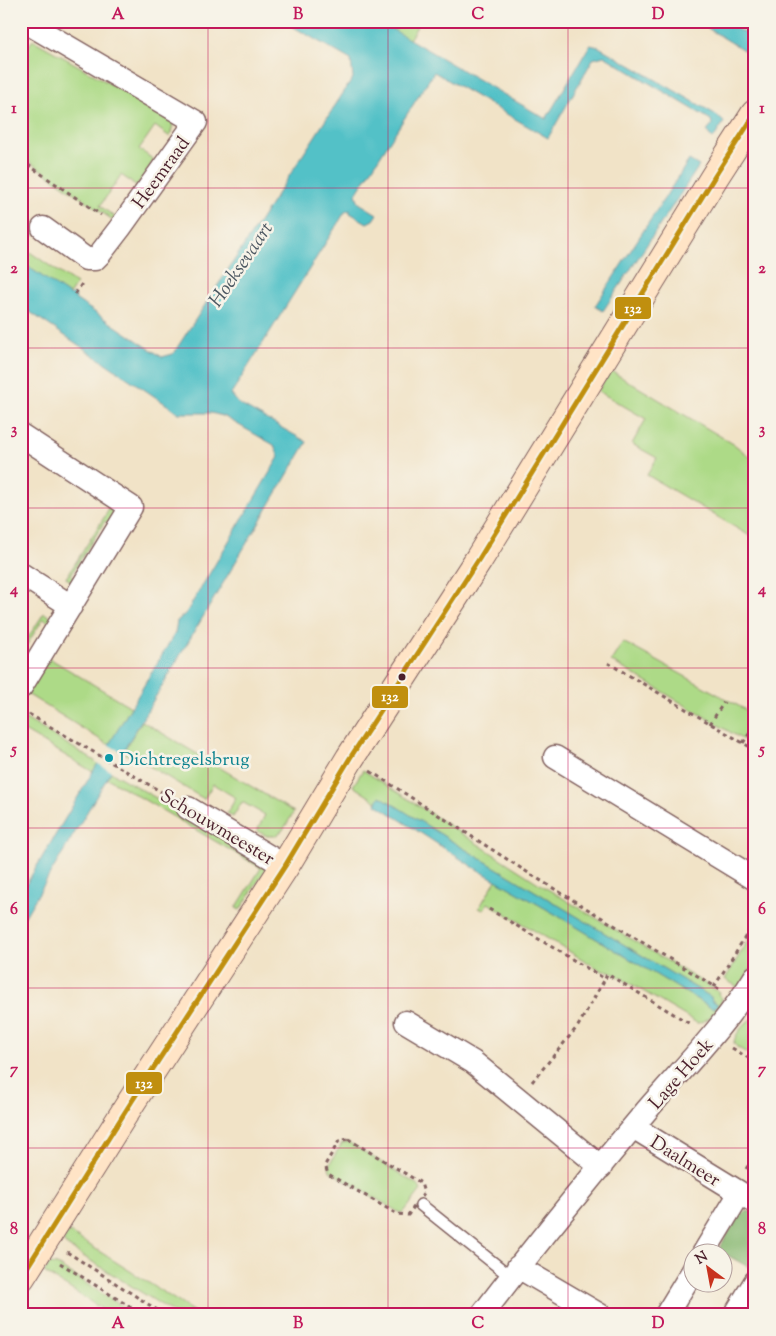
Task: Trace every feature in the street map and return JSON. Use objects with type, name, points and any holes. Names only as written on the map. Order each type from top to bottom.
[{"type":"street","name":"Heemraad","points":[[24,21],[196,122],[120,228],[95,259],[86,259],[43,228]]},
{"type":"street","points":[[21,1276],[285,866],[350,758],[479,559],[755,114]]},
{"type":"street","points":[[21,435],[131,506],[21,687]]},
{"type":"street","points":[[21,574],[71,606]]},
{"type":"street","points":[[555,757],[755,879]]},
{"type":"street","name":"Schouwmeester","points":[[188,808],[285,866]]},
{"type":"street","name":"Lage Hoek","points":[[482,1315],[634,1126],[712,1036],[741,1000],[755,977]]},
{"type":"street","points":[[406,1022],[473,1062],[601,1167]]},
{"type":"street","name":"Daalmeer","points":[[634,1126],[747,1198],[711,1244]]},
{"type":"street","points":[[515,1272],[600,1315]]},
{"type":"street","points":[[735,1315],[755,1282]]},
{"type":"street","points":[[666,1315],[684,1285]]},
{"type":"lane","points":[[419,1204],[515,1272]]},
{"type":"path","points":[[21,160],[120,228]]},
{"type":"path","points":[[75,294],[81,285]]},
{"type":"path","points":[[608,663],[755,750]]},
{"type":"path","points":[[710,724],[724,702]]},
{"type":"path","name":"Schouwmeester","points":[[21,710],[188,808]]},
{"type":"path","points":[[743,744],[755,725]]},
{"type":"path","points":[[350,758],[530,874],[714,987],[741,1000]]},
{"type":"path","points":[[489,909],[605,979]]},
{"type":"path","points":[[714,987],[755,921]]},
{"type":"path","points":[[518,1099],[578,1026],[608,974],[712,1036]]},
{"type":"path","points":[[348,1139],[421,1183],[424,1193],[419,1204],[408,1215],[397,1214],[328,1174],[325,1165],[339,1141],[348,1139]]},
{"type":"path","points":[[42,1244],[143,1315]]},
{"type":"path","points":[[42,1244],[166,1315]]},
{"type":"green space","points":[[378,21],[420,21],[409,40]]},
{"type":"green space","points":[[33,40],[174,120],[170,137],[155,126],[139,149],[154,160],[137,186],[121,175],[100,206],[115,217],[113,220],[21,156],[21,56]]},
{"type":"green space","points":[[28,228],[35,233],[24,248],[76,284],[69,295],[21,262],[21,238]]},
{"type":"green space","points":[[611,371],[735,445],[755,461],[755,539],[647,475],[657,458],[632,444],[646,419],[598,391]]},
{"type":"green space","points":[[111,503],[114,514],[111,524],[105,521],[71,575],[77,579],[74,583],[66,578],[108,511],[107,509]]},
{"type":"green space","points":[[44,613],[52,618],[50,622],[43,619],[21,654],[21,648]]},
{"type":"green space","points":[[623,642],[755,715],[755,747],[611,661]]},
{"type":"green space","points":[[49,658],[131,707],[109,745],[27,694]]},
{"type":"green space","points":[[21,716],[98,763],[93,772],[21,729]]},
{"type":"green space","points":[[142,721],[294,812],[283,830],[275,836],[267,836],[257,831],[265,815],[242,802],[233,817],[227,813],[236,798],[213,784],[204,799],[134,757],[122,753]]},
{"type":"green space","points":[[363,770],[546,888],[719,992],[718,994],[722,998],[716,1010],[709,1018],[697,1023],[609,971],[602,971],[488,903],[483,910],[479,908],[496,880],[708,1006],[717,1004],[712,1001],[711,997],[381,797],[377,802],[353,786]]},
{"type":"green space","points":[[111,772],[264,860],[266,869],[240,910],[236,908],[261,868],[107,778]]},
{"type":"green space","points":[[755,929],[755,962],[739,988],[725,979]]},
{"type":"green space","points":[[755,1017],[755,1027],[753,1026],[751,1030],[755,1035],[750,1035],[750,1047],[755,1051],[755,1058],[737,1047],[734,1043],[736,1036],[742,1028]]},
{"type":"green space","points":[[348,1142],[418,1185],[421,1190],[404,1212],[400,1213],[330,1171],[329,1165],[342,1143]]},
{"type":"green space","points":[[747,1211],[755,1213],[755,1266],[752,1269],[734,1259],[734,1244],[722,1244],[739,1215]]},
{"type":"green space","points":[[68,1232],[199,1315],[176,1314],[67,1246],[63,1241]]},
{"type":"green space","points":[[50,1264],[57,1265],[136,1315],[111,1315],[44,1272]]},
{"type":"water","name":"Hoeksevaart","points":[[283,21],[378,21],[546,119],[590,45],[599,47],[715,114],[724,122],[713,139],[707,132],[712,124],[711,120],[604,56],[593,59],[548,138],[434,72],[356,194],[359,203],[377,214],[373,220],[367,223],[350,213],[350,210],[345,212],[231,394],[239,404],[307,442],[21,923],[21,893],[175,633],[177,621],[186,613],[279,457],[274,445],[223,416],[211,413],[179,413],[21,306],[21,262],[71,296],[73,294],[76,296],[75,299],[162,357],[173,354],[353,78],[351,60]]},
{"type":"water","points":[[696,21],[723,21],[755,39],[755,57]]},
{"type":"water","points":[[689,160],[699,166],[603,311],[595,306]]},
{"type":"water","points":[[380,796],[711,997],[712,1001],[718,1004],[714,1009],[708,1006],[473,867],[376,804]]},
{"type":"pier","name":"Dichtregelsbrug","points":[[107,744],[125,754],[114,773],[95,762]]},
{"type":"transit line","name":"132","points":[[21,1277],[132,1101],[285,866],[350,758],[479,559],[755,114]]},
{"type":"place","name":"Dichtregelsbrug","points":[[109,758]]}]
